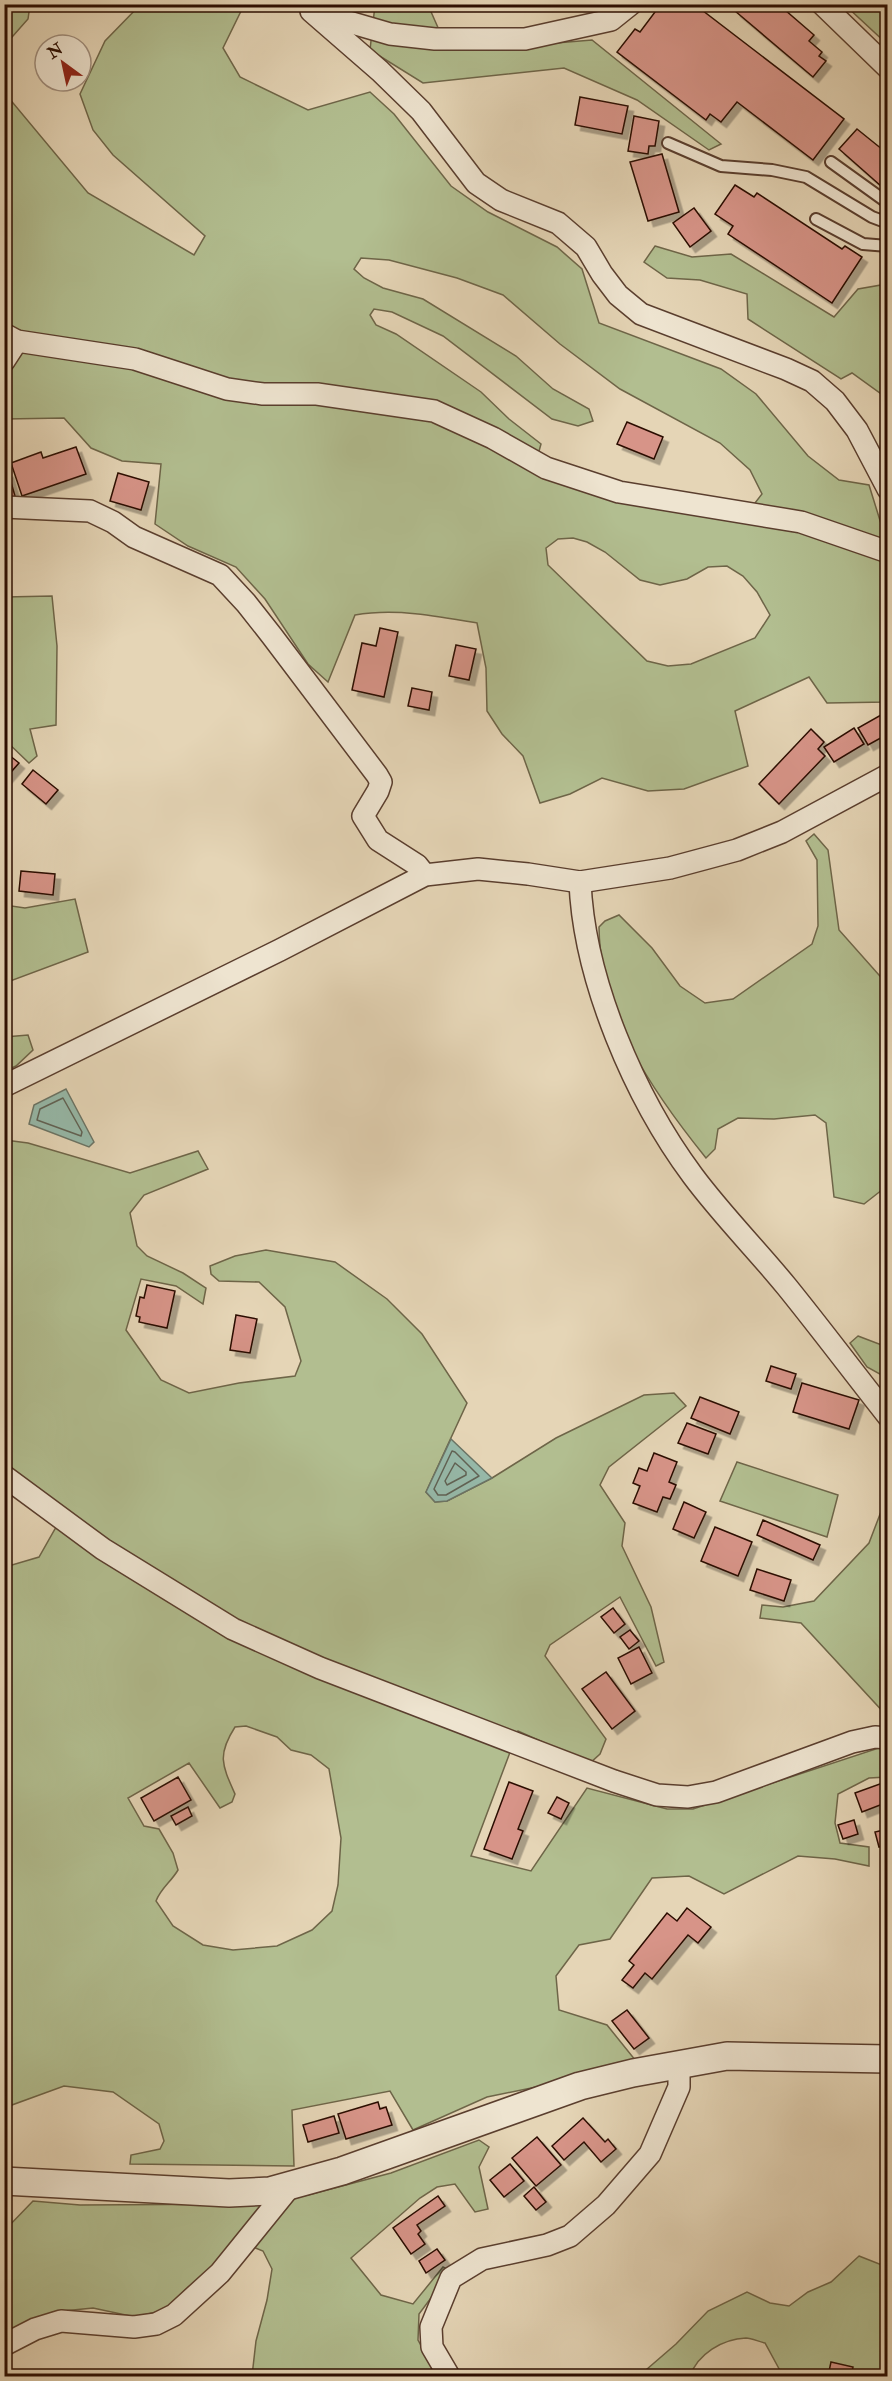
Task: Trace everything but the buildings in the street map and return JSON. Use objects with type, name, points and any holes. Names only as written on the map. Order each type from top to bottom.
[{"type":"street","points":[[307,8],[390,34],[435,39],[525,39],[611,20],[631,4]]},
{"type":"street","points":[[822,4],[888,68]]},
{"type":"street","points":[[307,8],[380,71],[421,111],[476,183],[501,200],[558,223],[586,247],[618,295],[641,314],[812,381],[835,401],[857,430],[888,489]]},
{"type":"street","points":[[4,361],[11,338],[135,359],[227,389],[263,394],[317,394],[434,411],[493,438],[546,468],[619,492],[801,522],[888,552]]},
{"type":"street","points":[[4,507],[90,511],[113,522],[134,537],[220,575],[273,636],[377,775],[381,782],[378,791],[363,816],[378,840],[417,865],[425,875]]},
{"type":"street","points":[[4,1086],[289,946],[425,875],[478,869],[580,882],[670,868],[737,850],[782,832],[888,775]]},
{"type":"street","points":[[580,882],[581,914],[597,980],[626,1058],[658,1121],[693,1176],[787,1287],[888,1416]]},
{"type":"street","points":[[4,1476],[103,1549],[233,1629],[353,1681],[603,1777],[657,1795],[688,1797],[716,1792],[852,1742],[875,1737],[888,1738]]},
{"type":"street","points":[[4,2181],[229,2193],[270,2191],[342,2171],[580,2086],[679,2063],[728,2056],[888,2059]]},
{"type":"street","points":[[449,2376],[432,2347],[431,2327],[451,2278],[482,2259],[547,2245],[570,2236],[606,2205],[650,2154],[679,2087],[679,2063]]},
{"type":"street","points":[[4,2345],[35,2329],[61,2321],[134,2327],[156,2324],[174,2315],[220,2273],[293,2183]]},
{"type":"lane","points":[[668,143],[721,166],[772,170],[806,177],[872,217],[888,223]]},
{"type":"lane","points":[[831,162],[888,203]]},
{"type":"lane","points":[[816,219],[863,244],[888,246]]},
{"type":"shaded area","points":[[5,4],[30,5],[28,19],[5,45]]},
{"type":"shaded area","points":[[140,5],[244,5],[223,48],[240,77],[308,110],[370,92],[394,114],[451,186],[488,212],[557,247],[582,269],[599,323],[721,369],[756,394],[808,456],[839,480],[869,485],[887,543],[887,702],[827,703],[809,677],[735,711],[748,766],[684,789],[648,791],[602,778],[570,794],[540,803],[523,756],[502,734],[487,711],[486,668],[477,623],[401,613],[355,615],[328,682],[308,664],[265,599],[236,567],[188,546],[155,524],[161,464],[122,461],[91,448],[64,418],[5,419],[4,76],[8,97],[88,193],[194,255],[205,236],[113,155],[93,130],[80,94],[93,93],[93,66],[105,41]],"holes":[[[361,258],[389,260],[457,278],[503,295],[560,344],[620,389],[720,443],[750,470],[762,494],[741,521],[534,469],[541,444],[509,419],[481,392],[396,334],[376,325],[370,315],[374,309],[392,312],[443,336],[552,419],[578,426],[593,421],[589,409],[553,389],[516,356],[423,299],[383,288],[364,278],[354,269]],[[573,538],[587,542],[605,552],[640,580],[660,585],[687,579],[708,567],[727,566],[743,576],[757,592],[770,615],[755,638],[691,664],[668,666],[647,661],[548,565],[546,548],[558,539]]]},
{"type":"shaded area","points":[[375,5],[428,5],[447,48],[484,49],[592,40],[721,144],[709,150],[637,100],[564,68],[423,83],[370,50]]},
{"type":"shaded area","points":[[845,5],[887,5],[887,44]]},
{"type":"shaded area","points":[[655,246],[692,257],[731,254],[834,317],[858,289],[887,284],[887,388],[880,393],[852,373],[841,379],[748,319],[747,294],[700,280],[667,278],[644,262]]},
{"type":"shaded area","points":[[52,596],[57,646],[56,725],[30,729],[37,756],[29,763],[5,740],[5,597]]},
{"type":"shaded area","points":[[814,834],[828,850],[839,930],[887,984],[887,1186],[864,1204],[834,1197],[826,1123],[815,1115],[774,1119],[738,1118],[718,1129],[715,1149],[706,1158],[667,1106],[633,1051],[619,1022],[602,960],[599,927],[605,921],[619,915],[652,948],[680,986],[705,1003],[733,999],[812,944],[818,926],[817,860],[806,841]]},
{"type":"shaded area","points":[[75,899],[88,952],[5,983],[5,905],[25,908]]},
{"type":"shaded area","points":[[28,1035],[33,1050],[16,1066],[5,1071],[5,1037]]},
{"type":"shaded area","points":[[5,1140],[28,1143],[130,1173],[198,1151],[208,1169],[144,1195],[130,1213],[137,1246],[147,1256],[183,1273],[206,1288],[203,1304],[176,1286],[141,1279],[126,1330],[161,1380],[189,1393],[239,1383],[295,1376],[301,1361],[285,1307],[259,1282],[219,1281],[211,1274],[210,1266],[235,1256],[266,1250],[335,1262],[387,1299],[422,1334],[467,1403],[426,1492],[435,1502],[447,1501],[492,1478],[556,1438],[644,1395],[674,1393],[686,1406],[609,1467],[600,1485],[625,1523],[622,1546],[651,1607],[664,1662],[656,1666],[620,1597],[550,1645],[545,1656],[606,1739],[600,1754],[590,1763],[518,1731],[471,1856],[531,1871],[587,1788],[667,1809],[693,1809],[882,1747],[887,1722],[887,1777],[869,1778],[838,1794],[835,1823],[840,1843],[869,1847],[869,1866],[835,1859],[798,1856],[724,1894],[689,1876],[652,1878],[610,1939],[579,1945],[556,1976],[559,2010],[607,2025],[636,2061],[546,2085],[487,2097],[413,2130],[390,2091],[292,2110],[294,2166],[130,2164],[131,2155],[160,2149],[164,2141],[159,2124],[113,2092],[64,2086],[12,2105],[5,2113],[5,1567],[39,1557],[55,1529],[68,1513],[5,1464]],"holes":[[[246,1726],[277,1737],[291,1750],[311,1755],[329,1769],[341,1838],[338,1885],[332,1911],[312,1930],[277,1946],[233,1950],[203,1945],[173,1926],[156,1901],[178,1870],[173,1853],[159,1829],[144,1826],[128,1798],[189,1763],[220,1808],[232,1802],[235,1794],[223,1760],[226,1745],[235,1727]]]},
{"type":"shaded area","points":[[858,1336],[887,1347],[887,1378],[867,1367],[850,1343]]},
{"type":"shaded area","points":[[737,1462],[838,1495],[827,1537],[720,1501]]},
{"type":"shaded area","points":[[887,1496],[887,1716],[801,1623],[760,1618],[762,1605],[783,1607],[814,1601],[869,1543]]},
{"type":"shaded area","points":[[479,2140],[489,2147],[479,2167],[488,2209],[475,2212],[455,2184],[437,2187],[420,2198],[351,2258],[381,2295],[413,2304],[443,2267],[451,2271],[419,2314],[418,2340],[438,2376],[252,2376],[256,2341],[267,2300],[272,2269],[263,2251],[253,2247],[236,2248],[185,2290],[165,2310],[135,2317],[93,2308],[53,2312],[5,2333],[5,2230],[33,2201],[80,2205],[260,2204],[308,2195],[391,2173]]},
{"type":"shaded area","points":[[859,2256],[887,2267],[887,2376],[783,2376],[765,2343],[746,2338],[728,2341],[712,2349],[699,2361],[690,2376],[639,2376],[676,2344],[708,2311],[747,2292],[770,2303],[789,2306],[808,2292],[831,2282]]},
{"type":"water","points":[[66,1089],[94,1142],[89,1147],[29,1124],[34,1105]]},
{"type":"water","points":[[451,1439],[492,1478],[447,1501],[435,1502],[426,1492]]}]
